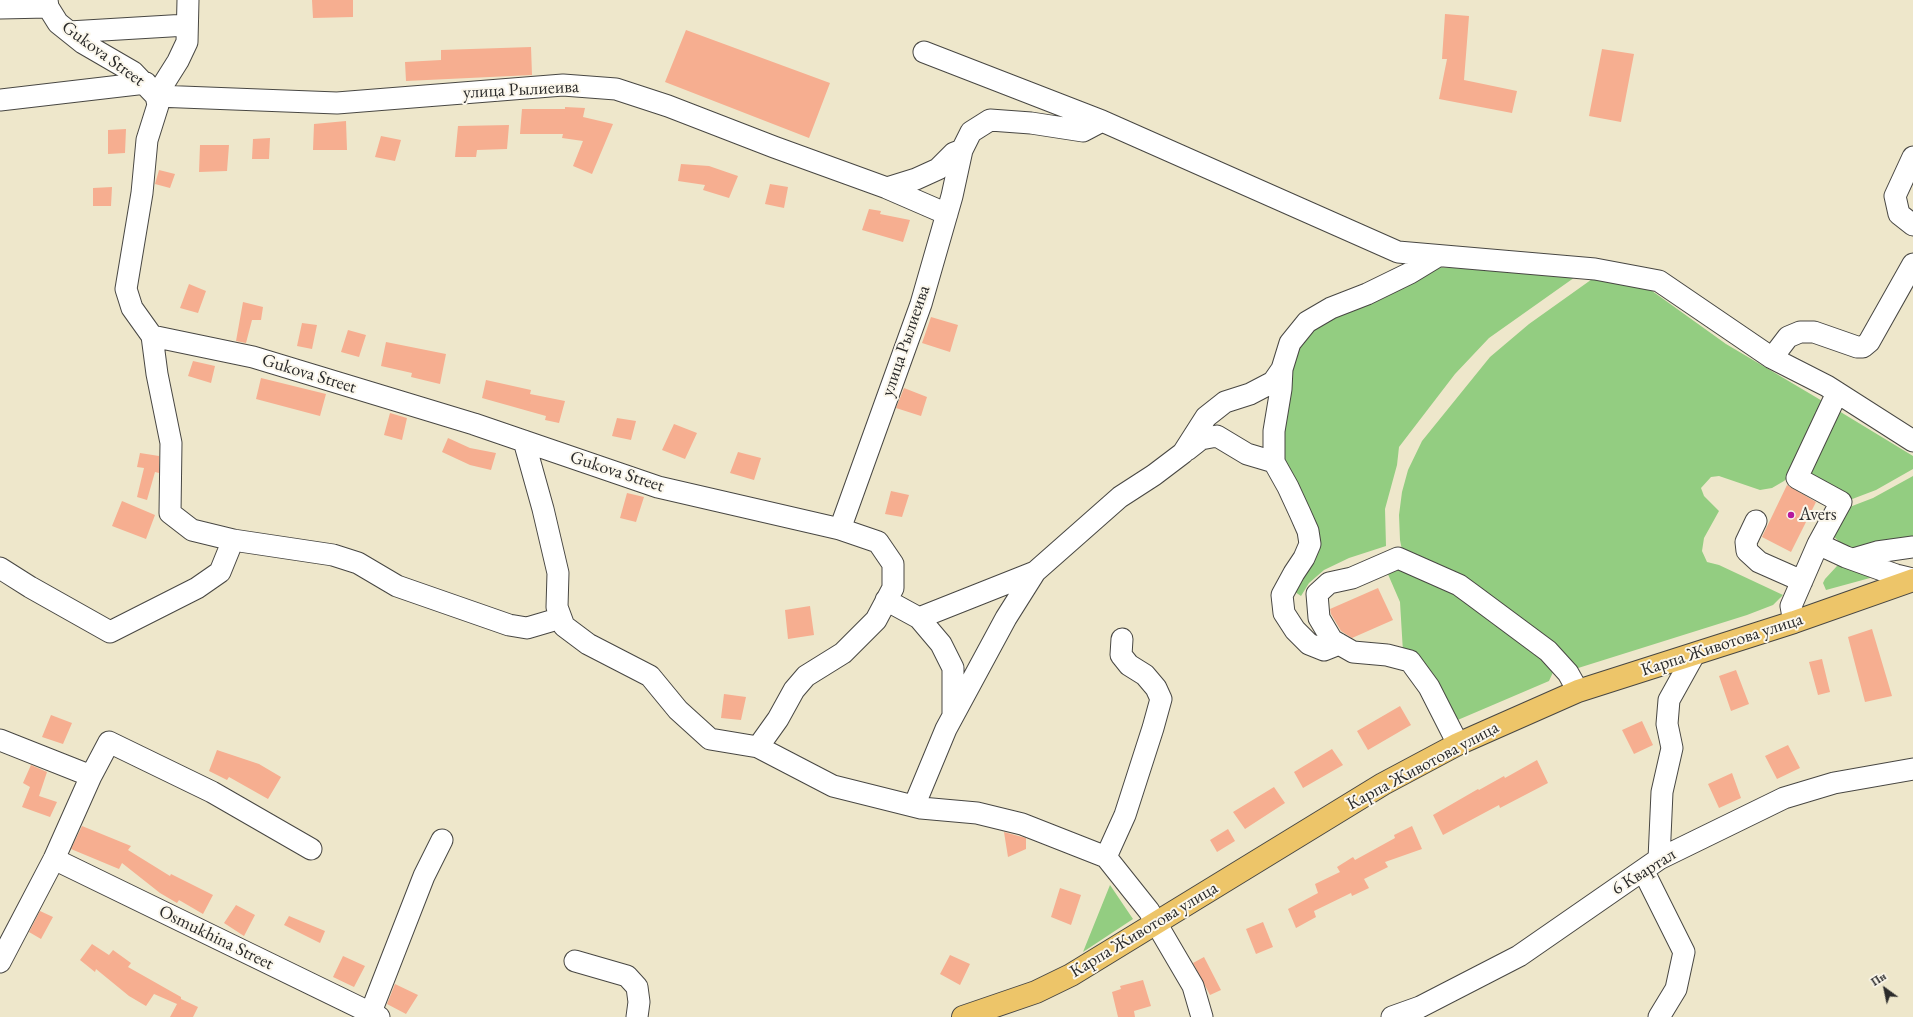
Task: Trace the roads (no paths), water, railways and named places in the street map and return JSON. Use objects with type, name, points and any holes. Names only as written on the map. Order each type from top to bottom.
[{"type":"main road","name":"Карпа Животова улица","points":[[963,1017],[1036,992],[1071,975],[1383,784],[1458,744],[1578,691],[1794,622],[1913,580]]},
{"type":"street","points":[[151,90],[181,55],[187,42],[188,0]]},
{"type":"street","points":[[0,8],[47,4]]},
{"type":"street","name":"Gukova Street","points":[[47,4],[58,23],[69,32],[83,43],[132,72],[151,90],[158,105],[147,140],[142,193],[126,289],[132,308],[152,336],[252,357],[474,424],[658,486],[840,529],[878,542],[893,564],[893,588],[876,620],[843,653],[806,676],[794,690],[778,719],[758,747]]},
{"type":"street","points":[[69,32],[187,25]]},
{"type":"street","points":[[924,52],[1102,122],[1398,252],[1595,269],[1659,281],[1772,358],[1837,393],[1913,441]]},
{"type":"street","name":"улица Рылиеива","points":[[0,100],[151,90],[337,103],[563,85],[616,89],[668,106],[774,147],[887,188],[947,214]]},
{"type":"street","name":"улица Рылиеива","points":[[840,529],[921,304],[947,214],[962,150],[970,132],[990,120],[1031,123],[1083,132],[1102,122]]},
{"type":"street","points":[[887,188],[916,179],[938,169],[954,153],[962,150]]},
{"type":"street","points":[[1913,157],[1895,196],[1899,214],[1913,224]]},
{"type":"street","points":[[1339,644],[1324,650],[1309,644],[1295,630],[1284,613],[1282,595],[1304,558],[1310,544],[1308,532],[1300,513],[1274,462],[1274,431],[1281,389],[1282,369],[1290,343],[1307,322],[1331,308],[1367,294],[1410,274],[1438,256]]},
{"type":"street","points":[[1772,358],[1788,337],[1800,332],[1814,332],[1856,347],[1863,347],[1869,342],[1913,264]]},
{"type":"street","points":[[152,336],[157,374],[171,443],[170,513],[192,530],[233,540],[333,555],[358,563],[397,586],[509,625],[528,628],[561,618]]},
{"type":"street","points":[[1183,453],[1206,418],[1220,406],[1225,402],[1250,394],[1273,382],[1282,369]]},
{"type":"street","points":[[1794,622],[1791,606],[1818,544],[1841,502],[1798,478],[1837,393]]},
{"type":"street","points":[[914,806],[953,716],[1006,618],[1035,572],[1120,497],[1154,475],[1201,438],[1217,436],[1247,454],[1274,462]]},
{"type":"street","points":[[524,441],[543,509],[558,573],[557,607],[564,626],[588,644],[650,676],[678,710],[710,739],[758,747],[833,786],[914,806],[977,813],[1022,824],[1106,857],[1149,911],[1193,986],[1202,1017]]},
{"type":"street","points":[[1756,520],[1746,542],[1747,552],[1759,562],[1802,581]]},
{"type":"street","points":[[0,568],[30,587],[110,632],[198,588],[220,572],[233,540]]},
{"type":"street","points":[[1818,544],[1853,559],[1913,580]]},
{"type":"street","points":[[1853,559],[1877,552],[1913,547]]},
{"type":"street","points":[[1458,744],[1429,687],[1410,661],[1387,655],[1353,652],[1332,640],[1319,618],[1317,594],[1329,583],[1352,578],[1398,558],[1464,589],[1548,651],[1568,673],[1578,691]]},
{"type":"street","points":[[919,618],[1035,572]]},
{"type":"street","points":[[886,600],[919,618],[941,644],[953,668],[953,716]]},
{"type":"street","points":[[1106,857],[1125,816],[1154,728],[1161,699],[1156,688],[1145,675],[1129,665],[1122,655],[1122,639]]},
{"type":"street","points":[[1659,1017],[1676,989],[1684,952],[1651,865],[1662,792],[1672,748],[1667,724],[1669,700],[1694,655]]},
{"type":"street","points":[[0,740],[91,776]]},
{"type":"street","points":[[0,962],[54,859],[91,776],[109,742],[212,792],[311,849]]},
{"type":"street","name":"6 Квартал","points":[[1392,1017],[1420,1006],[1519,956],[1651,865],[1784,798],[1834,783],[1913,770]]},
{"type":"street","points":[[373,1016],[424,876],[442,840]]},
{"type":"street","name":"Osmukhina Street","points":[[54,859],[373,1016]]},
{"type":"street","points":[[575,961],[627,976],[637,987],[639,1002],[637,1017]]},
{"type":"place","name":"Avers","points":[[1791,515]]}]
